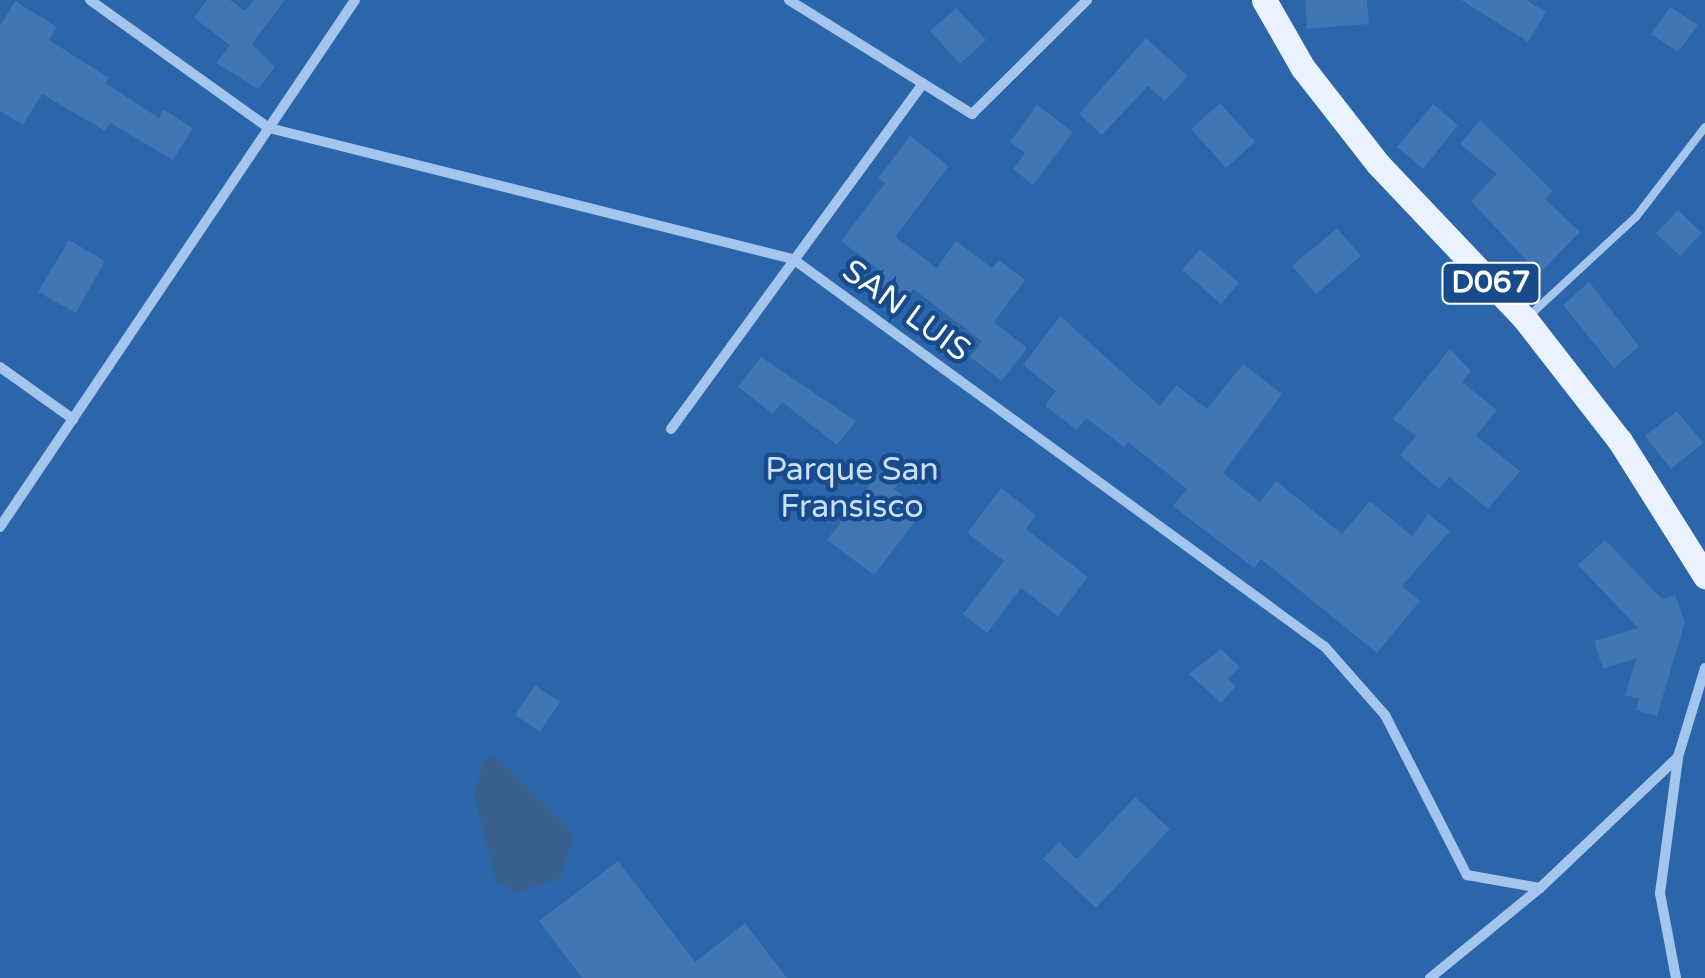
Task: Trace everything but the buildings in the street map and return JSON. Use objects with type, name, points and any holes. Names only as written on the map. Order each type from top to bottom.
[{"type":"main road","name":"D067","points":[[1264,0],[1303,68],[1378,164],[1525,319],[1620,441],[1705,576]]},
{"type":"street","name":"SAN LUIS","points":[[90,0],[269,128],[793,259],[1326,647],[1386,714],[1468,874],[1540,888]]},
{"type":"street","points":[[0,527],[355,0]]},
{"type":"street","points":[[789,0],[972,114],[1087,0]]},
{"type":"street","points":[[671,429],[923,83]]},
{"type":"street","points":[[0,367],[72,419]]},
{"type":"street","points":[[1676,978],[1660,893],[1678,757],[1705,668]]},
{"type":"street","points":[[1430,978],[1540,888],[1678,757]]},
{"type":"lane","points":[[1525,319],[1636,218],[1705,127]]},
{"type":"green space","name":"Parque San Fransisco","points":[[0,0],[1705,0],[1705,978],[0,978]]},
{"type":"shaded area","points":[[494,756],[574,833],[561,877],[515,893],[496,881],[474,794],[484,761]]}]
